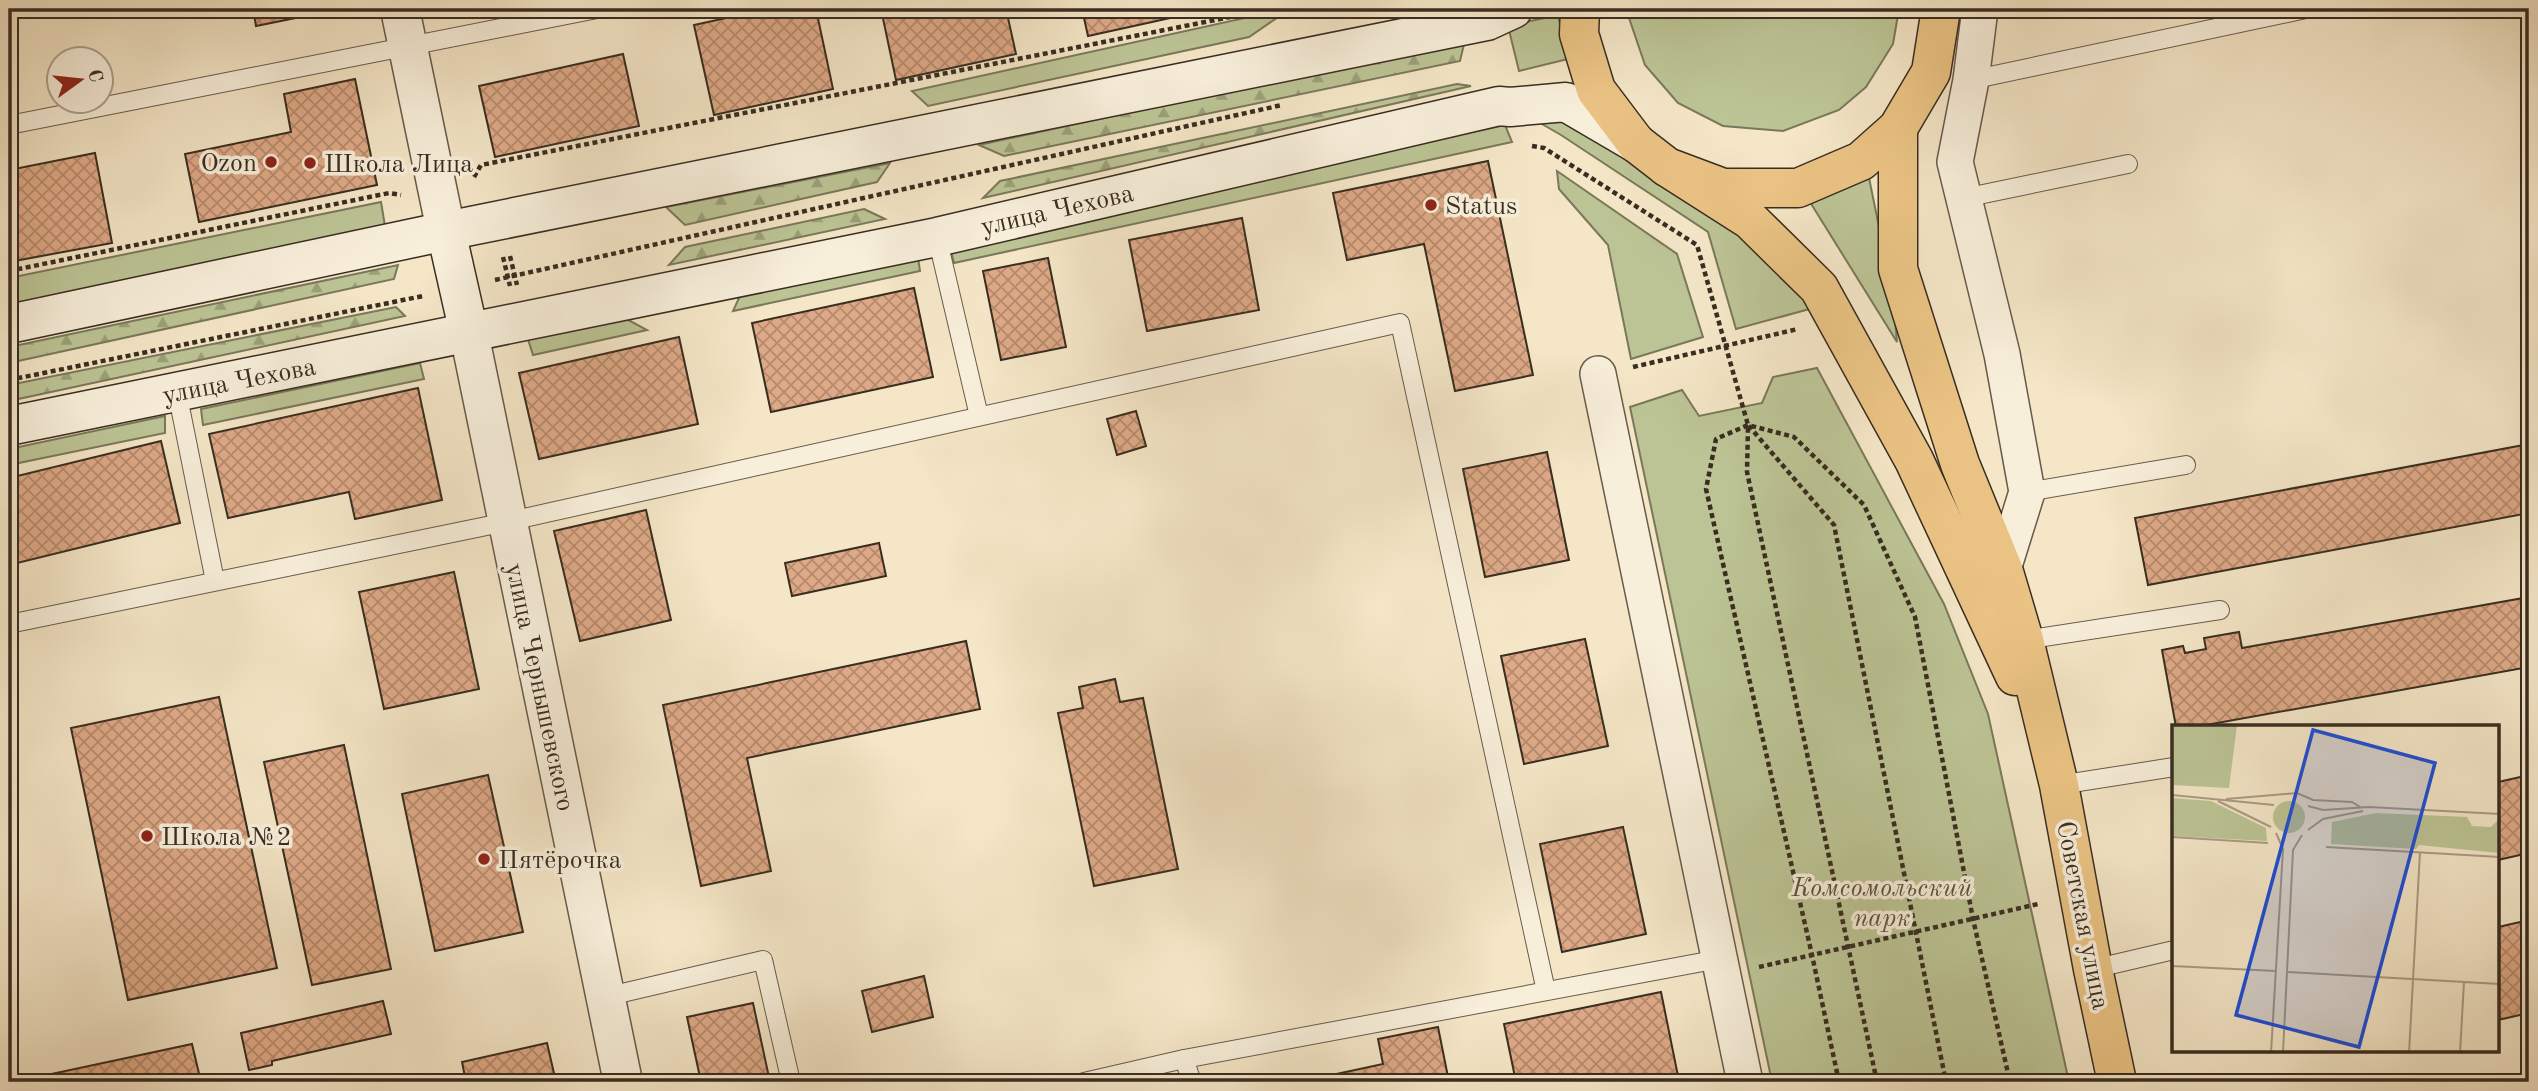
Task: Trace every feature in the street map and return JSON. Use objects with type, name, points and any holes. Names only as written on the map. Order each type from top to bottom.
[{"type":"main road","points":[[400,9],[469,333]]},
{"type":"main road","points":[[9,324],[446,231],[1487,21],[1513,9]]},
{"type":"main road","points":[[1580,9],[1579,34],[1596,90],[1636,144],[1750,220],[1819,288],[1914,460],[2049,747]]},
{"type":"main road","points":[[1667,167],[1723,188],[1798,188],[1861,161],[1898,128],[1931,72],[1941,9]]},
{"type":"main road","name":"улица Чехова","points":[[9,426],[937,237],[1499,106],[1566,102],[1636,144]]},
{"type":"main road","points":[[1898,128],[1898,269],[1960,464],[2003,569],[2024,640],[2049,747]]},
{"type":"main road","name":"улица Чернышевского","points":[[469,333],[623,1082]]},
{"type":"main road","name":"Советская улица","points":[[2049,747],[2059,785],[2117,1082]]},
{"type":"street","points":[[1980,9],[1971,80],[1955,162],[2002,354],[2027,492],[2003,569]]},
{"type":"street","points":[[1598,374],[1734,964],[1745,1082]]},
{"type":"lane","points":[[9,125],[597,9]]},
{"type":"lane","points":[[1971,80],[2306,9]]},
{"type":"lane","points":[[1964,198],[2128,164]]},
{"type":"lane","points":[[937,237],[979,416]]},
{"type":"lane","points":[[9,624],[506,522],[1400,323],[1546,991]]},
{"type":"lane","points":[[177,392],[215,581]]},
{"type":"lane","points":[[2027,492],[2186,465]]},
{"type":"lane","points":[[2024,640],[2220,610]]},
{"type":"lane","points":[[2059,785],[2172,767]]},
{"type":"lane","points":[[2093,970],[2172,950]]},
{"type":"lane","points":[[605,997],[763,960],[791,1082]]},
{"type":"lane","points":[[1084,1082],[1184,1059],[1546,991],[1734,964]]},
{"type":"lane","points":[[1184,1059],[1192,1082]]},
{"type":"path","points":[[471,181],[481,165],[1271,9]]},
{"type":"path","points":[[490,281],[1283,105]]},
{"type":"path","points":[[1523,144],[1544,148],[1697,245],[1748,425],[1747,472],[1877,1082]]},
{"type":"path","points":[[9,271],[389,193],[411,196]]},
{"type":"path","points":[[509,253],[519,297]]},
{"type":"path","points":[[502,255],[512,298]]},
{"type":"path","points":[[9,380],[433,294]]},
{"type":"path","points":[[1598,374],[1801,328]]},
{"type":"path","points":[[1748,425],[1833,525],[1946,1082]]},
{"type":"path","points":[[1839,1082],[1706,489],[1716,439],[1748,425],[1794,437],[1864,505],[1915,617],[1973,919],[2010,1082]]},
{"type":"path","points":[[1734,964],[1812,956],[2038,904]]},
{"type":"green space","points":[[1290,9],[1249,37],[928,106],[912,91]]},
{"type":"green space","points":[[1626,9],[1899,9],[1893,44],[1866,87],[1839,110],[1783,131],[1723,126],[1678,103],[1645,65]]},
{"type":"green space","points":[[1558,15],[1568,59],[1519,71],[1508,26]]},
{"type":"green space","points":[[1465,40],[1460,61],[1004,156],[979,145]]},
{"type":"green space","points":[[1457,84],[1471,86],[983,198],[1000,181]]},
{"type":"green space","points":[[1528,116],[1575,121],[1701,199],[1817,307],[1736,329],[1708,232]]},
{"type":"green space","points":[[1505,125],[1512,142],[954,263],[949,244]]},
{"type":"green space","points":[[890,163],[877,182],[685,225],[666,207]]},
{"type":"green space","points":[[1867,168],[1893,296],[1897,342],[1805,194]]},
{"type":"green space","points":[[1557,171],[1677,254],[1703,337],[1631,359],[1608,245],[1559,189]]},
{"type":"green space","points":[[381,202],[385,226],[9,305],[9,278]]},
{"type":"green space","points":[[864,209],[885,219],[669,265],[685,247]]},
{"type":"green space","points":[[917,251],[920,271],[733,311],[743,289]]},
{"type":"green space","points":[[398,265],[394,279],[9,363],[9,347]]},
{"type":"green space","points":[[396,307],[405,316],[9,401],[9,385]]},
{"type":"green space","points":[[621,316],[647,330],[533,355],[527,336]]},
{"type":"green space","points":[[420,363],[424,379],[203,425],[201,409]]},
{"type":"green space","name":"Комсомольский парк","points":[[1817,368],[1944,604],[1988,714],[2069,1082],[1772,1082],[1630,407],[1682,390],[1699,416],[1762,403],[1773,377]]},
{"type":"green space","points":[[165,416],[165,433],[9,465],[9,449]]},
{"type":"building","points":[[253,9],[340,9],[256,26]]},
{"type":"building","points":[[767,9],[816,9],[833,89],[714,115],[694,25]]},
{"type":"building","points":[[881,9],[1006,9],[1016,54],[896,80]]},
{"type":"building","points":[[1082,9],[1207,9],[1207,10],[1088,36]]},
{"type":"building","points":[[623,54],[639,126],[495,157],[479,86]]},
{"type":"building","points":[[355,79],[377,185],[199,222],[185,154],[291,132],[284,94]]},
{"type":"building","points":[[95,153],[112,243],[9,262],[9,170]]},
{"type":"building","points":[[1488,161],[1533,375],[1455,391],[1424,244],[1347,260],[1333,193]]},
{"type":"building","points":[[1242,218],[1259,310],[1147,331],[1129,240]]},
{"type":"building","points":[[1048,258],[1066,347],[1001,360],[983,271]]},
{"type":"building","points":[[914,288],[933,377],[771,412],[752,323]]},
{"type":"building","points":[[679,337],[698,424],[539,459],[519,373]]},
{"type":"building","points":[[418,388],[442,500],[355,519],[349,492],[228,518],[209,434]]},
{"type":"building","points":[[1136,411],[1146,446],[1117,455],[1107,419]]},
{"type":"building","points":[[161,441],[180,523],[9,565],[9,478]]},
{"type":"building","points":[[2529,444],[2529,513],[2148,585],[2135,518]]},
{"type":"building","points":[[1547,452],[1569,560],[1485,577],[1463,469]]},
{"type":"building","points":[[646,510],[671,620],[580,641],[554,531]]},
{"type":"building","points":[[879,543],[886,576],[792,596],[785,563]]},
{"type":"building","points":[[454,572],[479,689],[384,709],[359,592]]},
{"type":"building","points":[[2529,597],[2529,667],[2206,725],[2176,725],[2162,650],[2183,646],[2185,653],[2206,649],[2204,638],[2239,632],[2242,648]]},
{"type":"building","points":[[1585,639],[1608,746],[1524,764],[1501,656]]},
{"type":"building","points":[[966,641],[980,709],[747,758],[771,871],[701,886],[663,705]]},
{"type":"building","points":[[1115,679],[1120,702],[1143,698],[1178,869],[1094,886],[1058,713],[1083,708],[1079,687]]},
{"type":"building","points":[[219,697],[277,968],[128,1000],[71,728]]},
{"type":"building","points":[[344,745],[391,969],[312,985],[264,762]]},
{"type":"building","points":[[488,775],[523,932],[435,951],[402,794]]},
{"type":"building","points":[[2529,775],[2529,853],[2500,860],[2500,782]]},
{"type":"building","points":[[1623,827],[1646,934],[1562,952],[1540,844]]},
{"type":"building","points":[[2529,920],[2529,1013],[2500,1020],[2500,927]]},
{"type":"building","points":[[924,976],[933,1017],[872,1032],[862,991]]},
{"type":"building","points":[[1661,992],[1679,1081],[1516,1082],[1504,1024]]},
{"type":"building","points":[[383,1001],[391,1034],[272,1061],[272,1065],[249,1070],[241,1033]]},
{"type":"building","points":[[753,1003],[770,1082],[701,1082],[687,1017]]},
{"type":"building","points":[[1438,1027],[1449,1082],[1299,1082],[1383,1064],[1378,1039]]},
{"type":"building","points":[[547,1043],[556,1082],[466,1082],[462,1062]]},
{"type":"building","points":[[192,1044],[201,1082],[14,1082]]},
{"type":"place","name":"Ozon","points":[[271,162]]},
{"type":"place","name":"Школа Лица","points":[[310,163]]},
{"type":"place","name":"Status","points":[[1431,205]]},
{"type":"place","name":"Школа №2","points":[[147,836]]},
{"type":"place","name":"Пятёрочка","points":[[484,859]]}]
